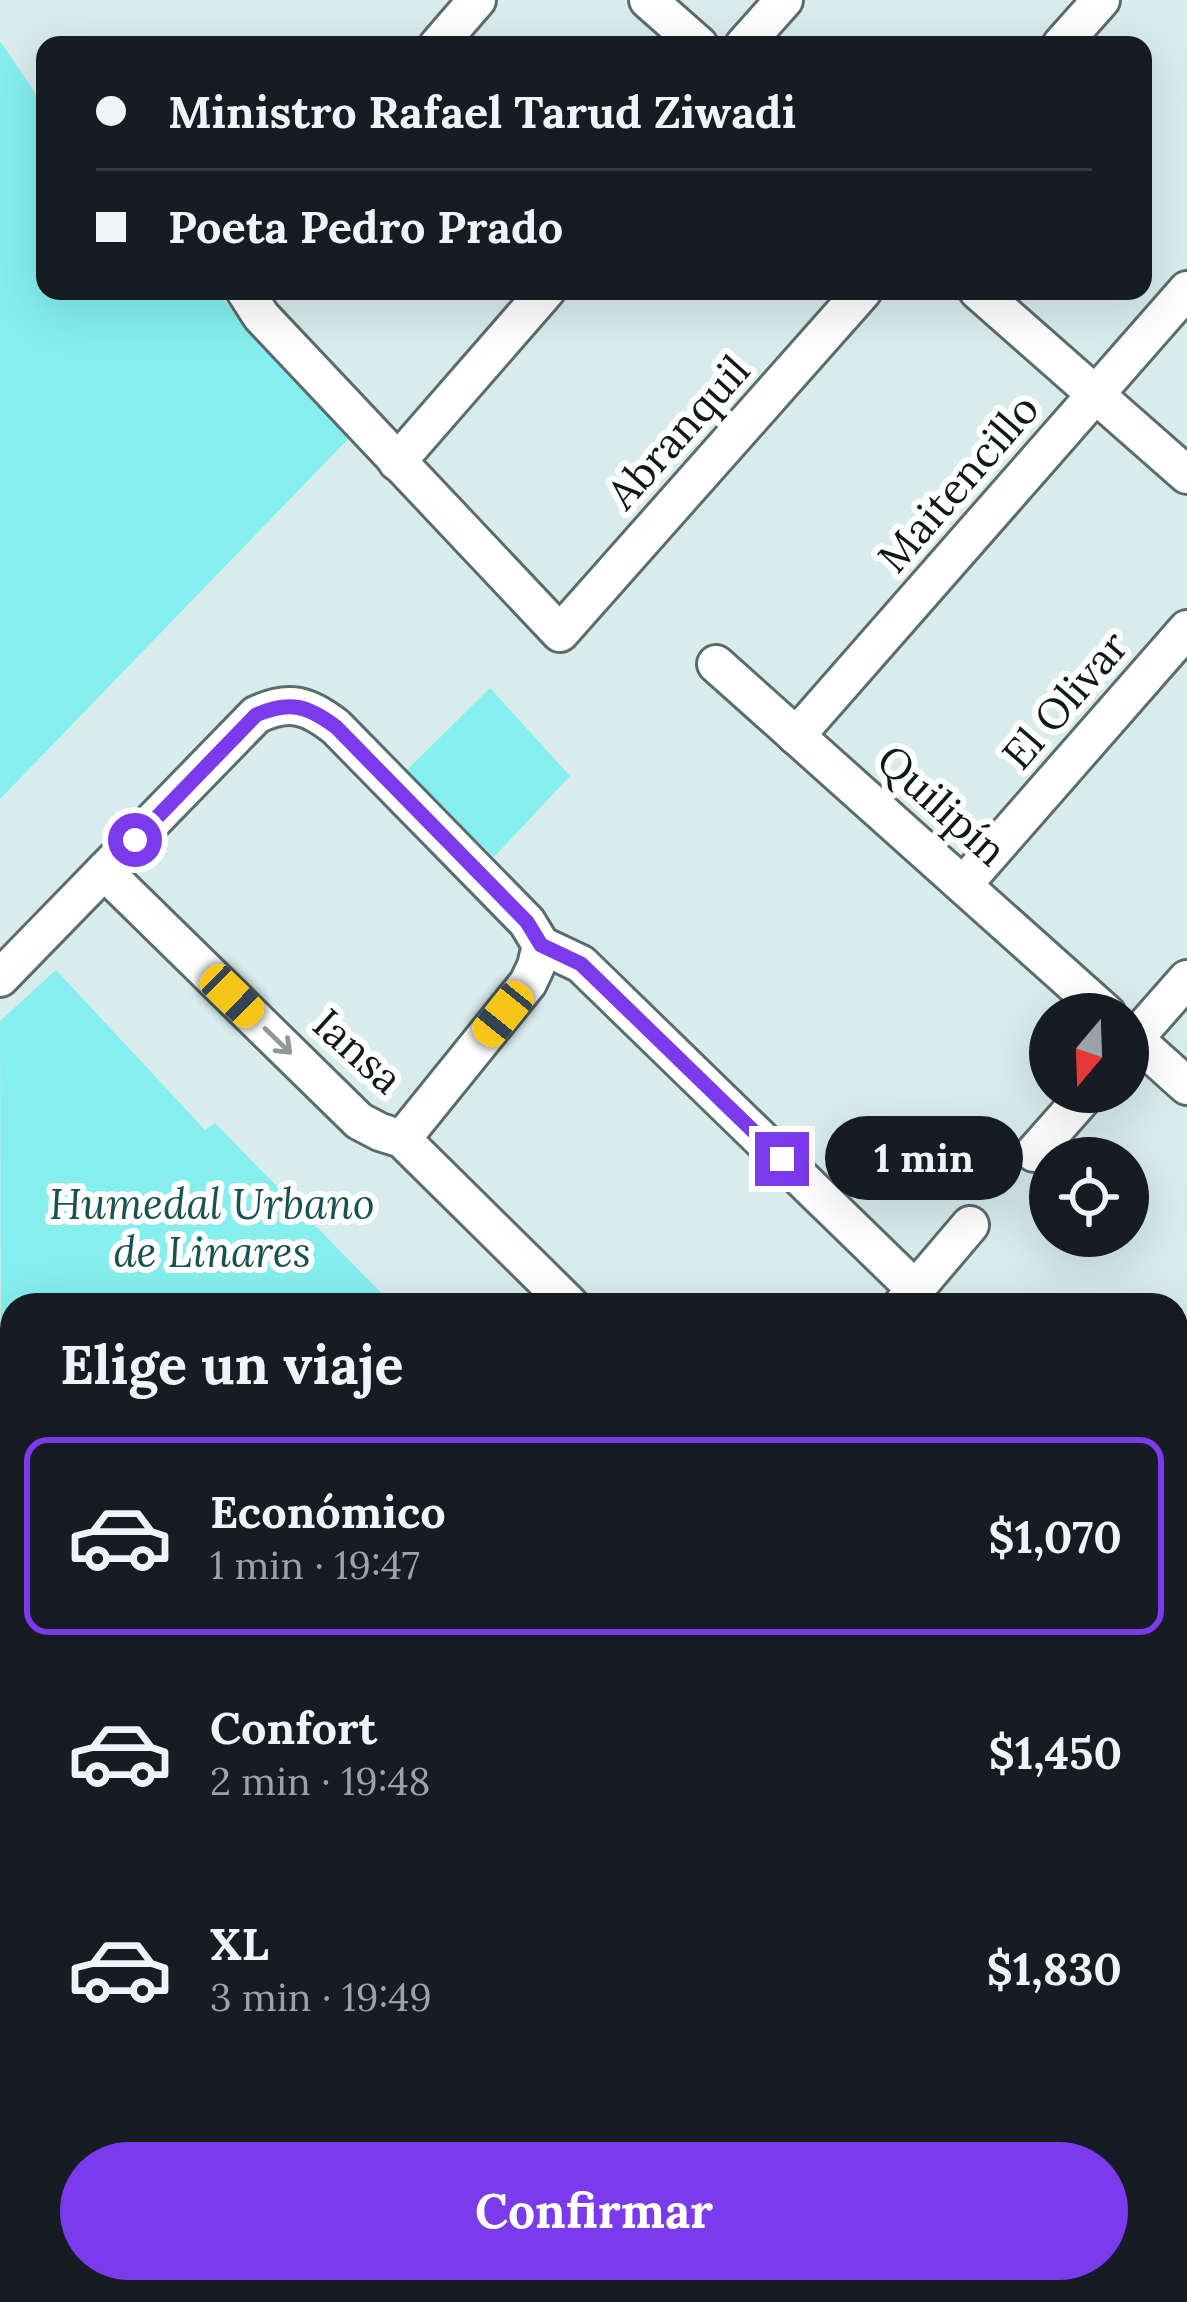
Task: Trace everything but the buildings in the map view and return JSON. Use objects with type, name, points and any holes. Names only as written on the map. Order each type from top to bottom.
[{"type":"street","points":[[446,36],[477,0]]},
{"type":"street","points":[[648,0],[689,36]]},
{"type":"street","points":[[752,36],[784,0]]},
{"type":"street","points":[[1069,36],[1101,0]]},
{"type":"street","name":"Maitencillo","points":[[796,736],[1187,290]]},
{"type":"street","points":[[251,300],[397,462],[538,300]]},
{"type":"street","name":"Abranquil","points":[[397,462],[560,633],[855,300]]},
{"type":"street","points":[[988,300],[1187,475]]},
{"type":"street","name":"El Olivar","points":[[963,885],[1187,629]]},
{"type":"street","name":"Quilipín","points":[[716,664],[1084,993]]},
{"type":"street","points":[[0,978],[256,715],[274,707],[314,710],[527,922],[541,945],[581,964],[904,1293]]},
{"type":"street","name":"Iansa","points":[[104,871],[359,1120],[402,1138],[558,1293]]},
{"type":"street","points":[[402,1138],[528,983],[541,945]]},
{"type":"street","points":[[1149,1020],[1187,979]]},
{"type":"street","points":[[1149,1055],[1187,1086]]},
{"type":"street","points":[[1048,1137],[1069,1113]]},
{"type":"street","points":[[911,1293],[970,1225]]},
{"type":"green space","points":[[0,41],[36,94],[36,300],[223,300],[351,436],[0,799]]},
{"type":"green space","points":[[490,688],[570,776],[494,857],[405,772]]},
{"type":"green space","name":"Humedal Urbano de Linares","points":[[56,970],[205,1130],[215,1123],[381,1293],[1,1293],[0,1021]]},
{"type":"route","points":[[135,840],[256,715],[274,707],[314,710],[527,922],[541,945],[581,964],[782,1159]]}]
